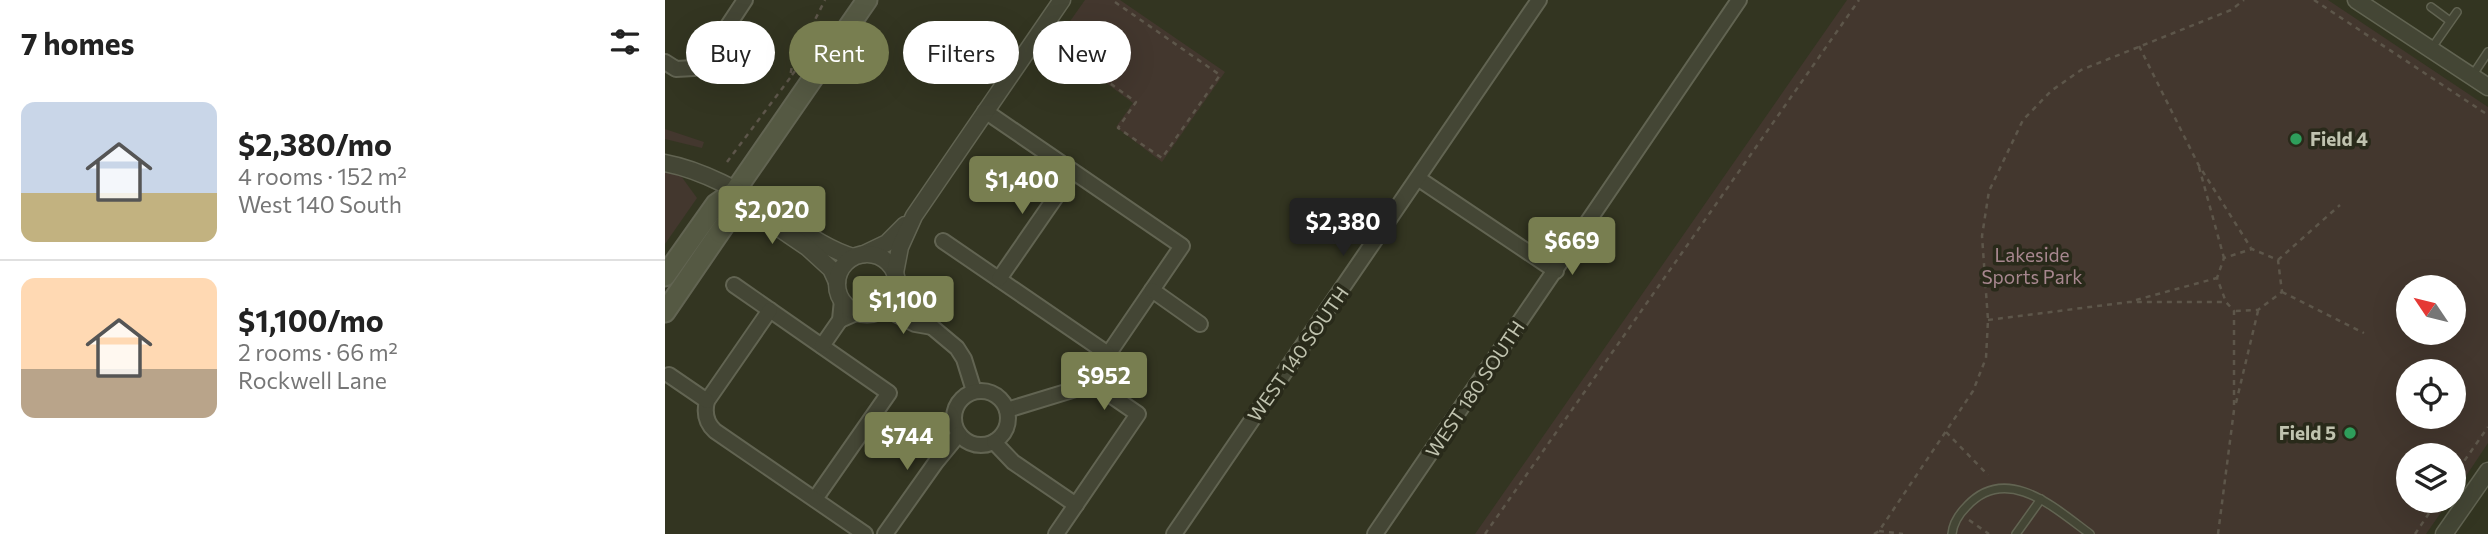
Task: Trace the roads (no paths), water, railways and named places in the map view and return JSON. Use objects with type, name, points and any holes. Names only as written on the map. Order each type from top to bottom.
[{"type":"main road","points":[[665,276],[716,204],[735,191],[755,164],[867,0]]},
{"type":"main road","points":[[665,312],[732,214],[735,191]]},
{"type":"street","points":[[665,62],[676,69],[694,68],[704,61],[745,0]]},
{"type":"street","points":[[840,320],[858,312],[875,312],[891,302],[899,247],[914,216],[1062,0]]},
{"type":"street","name":"WEST 140 SOUTH","points":[[1174,534],[1539,0]]},
{"type":"street","name":"WEST 180 SOUTH","points":[[1375,534],[1739,0]]},
{"type":"street","points":[[2357,0],[2488,87]]},
{"type":"street","points":[[985,111],[1182,246],[1090,381],[1079,388],[1007,410]]},
{"type":"street","points":[[665,163],[700,173],[772,211],[810,237],[840,253],[858,256],[873,254],[882,258],[890,264],[895,281],[932,327],[957,348],[964,359],[974,391]]},
{"type":"street","points":[[999,279],[1073,172]]},
{"type":"street","points":[[1419,178],[1556,271]]},
{"type":"street","points":[[735,191],[751,211],[808,248],[831,269],[842,300],[840,320],[822,346]]},
{"type":"street","points":[[837,282],[840,272],[858,256],[887,243],[914,216]]},
{"type":"street","points":[[943,241],[1108,354]]},
{"type":"street","points":[[734,285],[889,393],[815,499]]},
{"type":"street","points":[[1152,290],[1200,324]]},
{"type":"street","points":[[842,300],[858,312]]},
{"type":"street","points":[[884,308],[915,324],[932,327]]},
{"type":"street","points":[[769,310],[707,401],[706,418],[715,431],[865,534]]},
{"type":"street","points":[[669,375],[707,401]]},
{"type":"street","points":[[1056,534],[1137,414],[1090,381]]},
{"type":"street","points":[[974,391],[996,395],[1007,410],[1008,423],[1005,431],[994,442],[978,445],[970,443],[959,434],[955,425],[956,409],[960,401],[974,391]]},
{"type":"street","points":[[886,534],[959,434]]},
{"type":"street","points":[[994,442],[1013,462],[1076,505]]},
{"type":"street","points":[[2444,534],[2488,471]]},
{"type":"lane","points":[[2431,7],[2450,21]]},
{"type":"lane","points":[[2431,49],[2457,12]]},
{"type":"lane","points":[[2472,76],[2488,52]]},
{"type":"lane","points":[[1952,534],[1959,514],[1973,499],[1997,489],[2020,489],[2042,499],[2090,534]]},
{"type":"lane","points":[[2016,534],[2042,499]]},
{"type":"place","name":"Field 4","points":[[2296,139]]},
{"type":"place","name":"Field 5","points":[[2350,433]]},
{"type":"park label","name":"Lakeside Sports Park","points":[[2032,266]]}]
